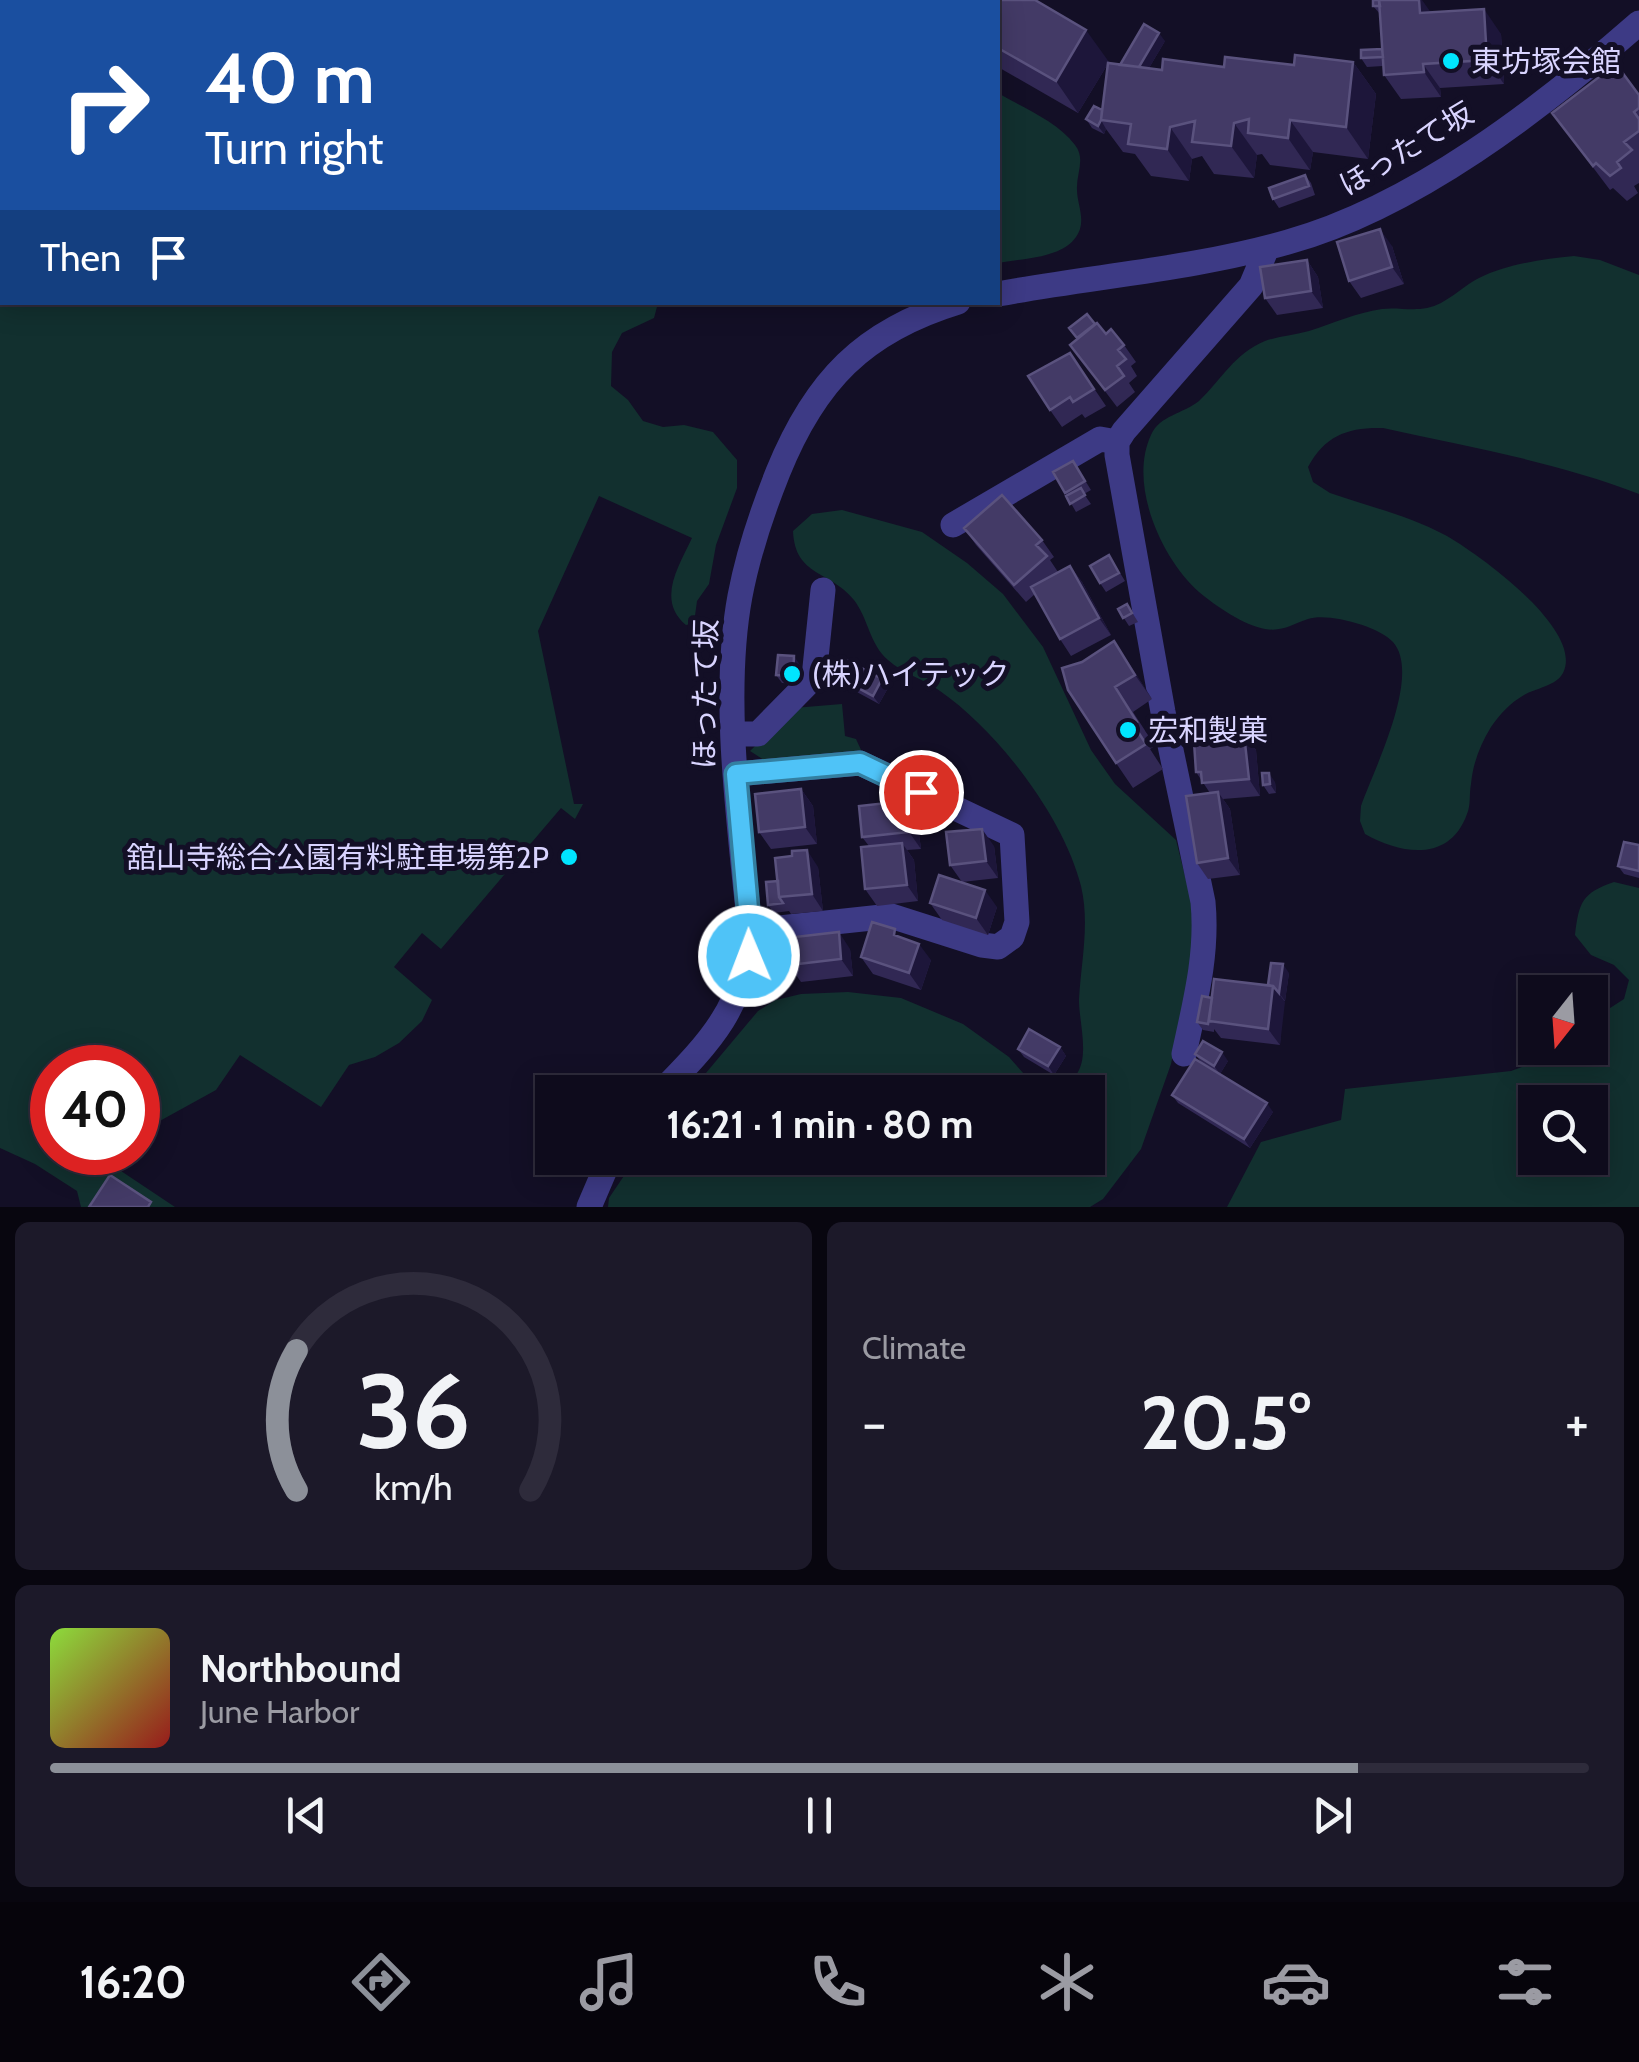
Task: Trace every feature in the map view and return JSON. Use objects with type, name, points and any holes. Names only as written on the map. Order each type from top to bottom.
[{"type":"street","name":"ほったて坂","points":[[1000,294],[1234,256],[1347,222],[1400,196],[1524,115],[1639,22]]},
{"type":"street","points":[[1184,1054],[1203,960],[1203,902],[1163,712],[1117,442],[1252,286],[1266,248]]},
{"type":"street","name":"ほったて坂","points":[[678,1075],[706,1046],[734,1004],[749,956],[736,774],[734,656],[740,594],[764,506],[800,424],[819,392],[848,360],[883,332],[918,314],[948,305]]},
{"type":"street","points":[[953,526],[1100,440],[1117,442]]},
{"type":"street","points":[[735,734],[758,734],[814,677],[823,590]]},
{"type":"street","points":[[736,774],[860,763],[1012,835],[1017,922],[1012,937],[998,946],[982,945],[891,916],[750,931]]},
{"type":"street","points":[[589,1207],[603,1175]]},
{"type":"green space","points":[[1000,94],[1068,136],[1080,156],[1080,229],[1066,246],[1045,255],[1000,263]]},
{"type":"green space","points":[[1574,256],[1600,260],[1639,275],[1639,494],[1545,464],[1383,428],[1339,435],[1322,447],[1308,467],[1313,482],[1330,493],[1432,528],[1480,558],[1544,615],[1566,655],[1560,677],[1514,702],[1491,727],[1475,761],[1468,811],[1459,830],[1437,847],[1409,850],[1394,846],[1365,834],[1360,821],[1361,806],[1399,699],[1400,657],[1393,642],[1365,626],[1327,617],[1271,630],[1257,627],[1199,592],[1172,560],[1152,519],[1143,475],[1145,454],[1160,423],[1199,401],[1254,346],[1372,311],[1427,308],[1490,273]]},
{"type":"green space","points":[[0,305],[657,305],[654,318],[622,333],[612,352],[611,386],[628,400],[643,421],[713,432],[737,460],[737,488],[716,545],[709,584],[697,601],[694,623],[686,625],[672,605],[671,594],[676,571],[692,538],[599,496],[538,631],[574,804],[583,804],[575,819],[561,808],[441,949],[422,933],[394,967],[432,1000],[422,1021],[399,1043],[375,1057],[349,1065],[321,1107],[240,1055],[216,1090],[160,1121],[160,1045],[30,1045],[30,1162],[0,1148]]},
{"type":"green space","points":[[842,510],[922,532],[1003,594],[1043,647],[1091,750],[1115,784],[1176,840],[1192,904],[1192,958],[1171,1064],[1141,1149],[1103,1199],[1090,1207],[608,1207],[609,1198],[625,1175],[1105,1175],[1105,1075],[1075,1075],[1083,1049],[1079,1000],[1085,914],[1081,886],[1060,832],[1006,752],[962,708],[888,660],[877,647],[854,600],[800,557],[793,531],[812,514]]},
{"type":"green space","points":[[842,704],[845,736],[856,739],[862,752],[764,760],[750,751],[794,708]]},
{"type":"green space","points":[[1614,882],[1639,888],[1639,1207],[1227,1207],[1261,1142],[1341,1120],[1345,1089],[1511,1071],[1528,1065],[1608,1065],[1608,1009],[1624,999],[1629,980],[1614,965],[1591,955],[1575,935],[1578,914],[1589,895]]},
{"type":"green space","points":[[848,992],[901,998],[963,1024],[1009,1057],[1025,1075],[704,1075],[758,1011],[776,1000],[801,994]]},
{"type":"green space","points":[[52,1175],[127,1175],[175,1207],[81,1207],[77,1191]]},
{"type":"building","points":[[1000,0],[1035,0],[1086,30],[1056,81],[1000,49]]},
{"type":"building","points":[[1379,0],[1419,0],[1420,13],[1484,9],[1487,60],[1423,64],[1424,72],[1384,75]]},
{"type":"building","points":[[1144,24],[1159,33],[1139,67],[1120,65]]},
{"type":"building","points":[[1382,49],[1383,57],[1361,58],[1361,50]]},
{"type":"building","points":[[1295,55],[1353,62],[1346,127],[1290,120],[1288,138],[1248,133],[1249,119],[1234,123],[1231,146],[1192,142],[1195,121],[1170,127],[1167,149],[1128,144],[1131,124],[1101,120],[1108,63],[1162,70],[1163,59],[1224,67],[1225,57],[1294,65]]},
{"type":"building","points":[[1616,64],[1639,95],[1639,108],[1634,112],[1639,119],[1639,131],[1624,142],[1632,150],[1617,162],[1621,168],[1610,176],[1596,163],[1593,166],[1552,113]]},
{"type":"building","points":[[1094,106],[1102,110],[1098,126],[1086,119]]},
{"type":"building","points":[[1305,175],[1309,186],[1273,199],[1269,188]]},
{"type":"building","points":[[1380,229],[1392,267],[1349,281],[1337,242]]},
{"type":"building","points":[[1307,260],[1311,291],[1265,298],[1260,267]]},
{"type":"building","points":[[1087,314],[1095,324],[1077,338],[1069,328]]},
{"type":"building","points":[[1097,323],[1106,334],[1111,329],[1124,345],[1118,350],[1126,359],[1117,366],[1124,376],[1105,390],[1070,345]]},
{"type":"building","points":[[1070,353],[1094,389],[1073,402],[1070,397],[1050,410],[1028,376]]},
{"type":"building","points":[[1073,461],[1085,481],[1065,493],[1053,472]]},
{"type":"building","points":[[1081,488],[1085,495],[1070,504],[1066,496]]},
{"type":"building","points":[[1002,495],[1042,540],[1036,545],[1047,556],[1014,585],[964,528]]},
{"type":"building","points":[[1109,555],[1119,573],[1100,583],[1090,566]]},
{"type":"building","points":[[1070,566],[1099,618],[1060,639],[1031,587]]},
{"type":"building","points":[[1127,604],[1132,613],[1123,618],[1118,609]]},
{"type":"building","points":[[1114,641],[1135,675],[1115,687],[1146,744],[1116,763],[1068,690],[1062,668],[1082,662]]},
{"type":"building","points":[[778,655],[794,656],[793,676],[776,675]]},
{"type":"building","points":[[845,659],[882,679],[873,696],[836,676]]},
{"type":"building","points":[[1244,734],[1249,779],[1202,783],[1201,772],[1196,772],[1194,742]]},
{"type":"building","points":[[1262,773],[1269,773],[1270,784],[1263,785]]},
{"type":"building","points":[[801,789],[805,827],[759,832],[755,794]]},
{"type":"building","points":[[1218,792],[1228,858],[1197,863],[1186,796]]},
{"type":"building","points":[[906,801],[909,832],[862,837],[859,806]]},
{"type":"building","points":[[982,829],[986,861],[950,865],[946,832]]},
{"type":"building","points":[[1624,842],[1639,845],[1639,871],[1618,866]]},
{"type":"building","points":[[902,843],[907,885],[865,889],[861,847]]},
{"type":"building","points":[[807,850],[812,894],[779,897],[775,858]]},
{"type":"building","points":[[939,875],[985,890],[976,918],[930,903]]},
{"type":"building","points":[[778,881],[783,903],[768,905],[766,882]]},
{"type":"building","points":[[872,922],[895,929],[894,935],[919,944],[909,973],[861,957]]},
{"type":"building","points":[[839,932],[841,959],[789,965],[786,938]]},
{"type":"building","points":[[1271,963],[1283,964],[1279,993],[1268,985]]},
{"type":"building","points":[[1214,979],[1273,986],[1268,1029],[1209,1021]]},
{"type":"building","points":[[1202,996],[1212,998],[1208,1024],[1197,1022]]},
{"type":"building","points":[[1029,1029],[1060,1047],[1048,1066],[1018,1049]]},
{"type":"building","points":[[1203,1041],[1222,1052],[1214,1066],[1195,1054]]},
{"type":"building","points":[[1195,1059],[1267,1103],[1244,1139],[1172,1095]]},
{"type":"building","points":[[110,1175],[151,1202],[148,1207],[89,1207]]},
{"type":"place","name":"東坊塚会館","points":[[1451,61]]},
{"type":"place","name":"(株)ハイテック","points":[[792,674]]},
{"type":"place","name":"宏和製菓","points":[[1128,730]]},
{"type":"place","name":"舘山寺総合公園有料駐車場第2P","points":[[569,857]]},
{"type":"route","points":[[749,956],[736,774],[860,763],[921,792]]}]
